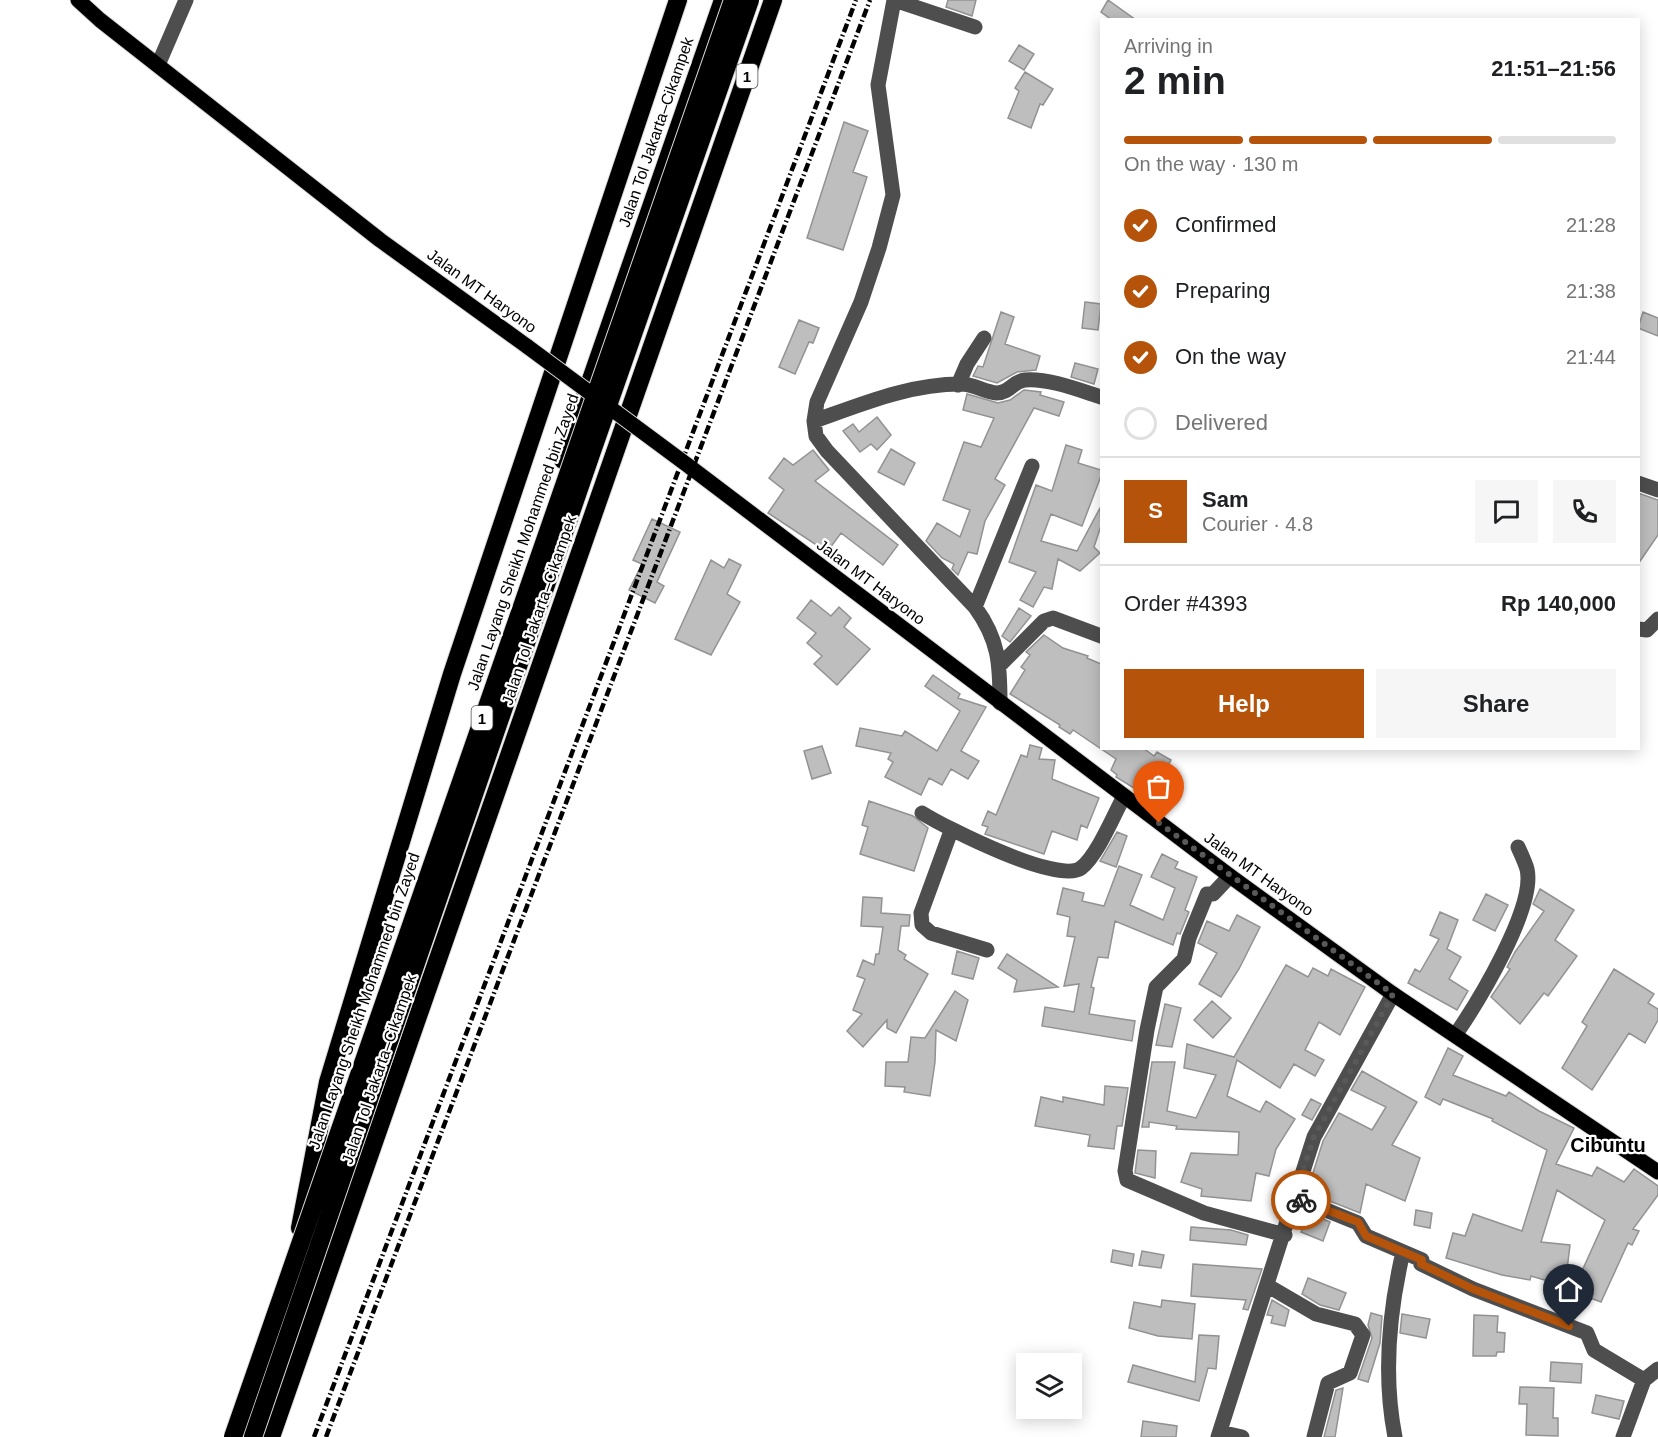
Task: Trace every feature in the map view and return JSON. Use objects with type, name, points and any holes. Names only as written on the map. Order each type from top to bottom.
[{"type":"highway","points":[[295,1256],[328,1082],[442,707],[678,0]]},
{"type":"highway","name":"Jalan Tol Jakarta–Cikampek","points":[[241,1414],[615,308],[723,0]]},
{"type":"highway","name":"Jalan Layang Sheikh Mohammed bin Zayed","points":[[233,1437],[733,0]]},
{"type":"highway","name":"1","points":[[253,1437],[586,468],[750,0]]},
{"type":"highway","name":"Jalan Tol Jakarta–Cikampek","points":[[271,1437],[773,0]]},
{"type":"main road","name":"Jalan MT Haryono","points":[[78,0],[100,21],[380,240],[690,467],[1230,876],[1393,994],[1456,1034],[1658,1172]]},
{"type":"street","points":[[158,65],[186,0]]},
{"type":"street","points":[[975,27],[894,0],[878,85],[893,195],[879,249],[861,302],[817,402],[814,421],[816,436],[827,451],[975,607],[995,639],[1000,665],[1000,704]]},
{"type":"street","points":[[957,385],[984,338]]},
{"type":"street","points":[[814,421],[902,391],[957,385],[999,393],[1007,392],[1017,382],[1032,381],[1100,397]]},
{"type":"street","points":[[975,607],[1032,465]]},
{"type":"street","points":[[1640,484],[1658,490]]},
{"type":"street","points":[[1000,665],[1044,621],[1053,618],[1100,636]]},
{"type":"street","points":[[1640,629],[1647,630],[1658,619]]},
{"type":"street","points":[[922,813],[951,831],[1043,868],[1070,872],[1080,869],[1089,860],[1124,796]]},
{"type":"street","points":[[951,831],[921,913],[922,925],[931,933],[987,950]]},
{"type":"street","points":[[1456,1034],[1492,978],[1525,897],[1528,870],[1518,847]]},
{"type":"street","points":[[1230,876],[1213,894],[1207,894],[1189,938],[1184,959],[1156,987],[1125,1171],[1127,1180],[1204,1213],[1285,1234]]},
{"type":"street","points":[[1242,1437],[1219,1434],[1285,1234],[1294,1197],[1314,1137],[1393,994]]},
{"type":"street","points":[[1294,1197],[1358,1222],[1366,1236],[1403,1252],[1473,1289],[1587,1332],[1594,1350],[1644,1380]]},
{"type":"street","points":[[1395,1437],[1389,1410],[1390,1324],[1394,1290],[1403,1252]]},
{"type":"street","points":[[1268,1286],[1293,1298],[1316,1314],[1355,1324],[1363,1335],[1350,1373],[1328,1383],[1314,1437]]},
{"type":"street","points":[[1623,1437],[1644,1380],[1658,1370]]},
{"type":"building","points":[[948,0],[976,0],[972,16],[946,7]]},
{"type":"building","points":[[1108,0],[1133,18],[1109,18],[1101,12]]},
{"type":"building","points":[[1019,45],[1034,54],[1024,70],[1009,61]]},
{"type":"building","points":[[1025,72],[1053,89],[1043,105],[1040,104],[1031,128],[1008,118],[1019,91],[1015,88]]},
{"type":"building","points":[[844,122],[868,131],[853,172],[867,177],[843,250],[807,238]]},
{"type":"building","points":[[1085,302],[1100,304],[1098,330],[1082,328]]},
{"type":"building","points":[[1001,312],[1014,317],[1005,344],[1040,356],[1036,370],[1017,372],[997,383],[973,376],[978,366],[983,367]]},
{"type":"building","points":[[1643,312],[1658,318],[1658,336],[1640,329]]},
{"type":"building","points":[[799,320],[819,328],[813,343],[809,342],[795,374],[779,367]]},
{"type":"building","points":[[1075,363],[1098,369],[1094,384],[1071,377]]},
{"type":"building","points":[[1024,390],[1041,392],[1040,395],[1064,402],[1059,416],[1034,408],[995,479],[1005,485],[985,521],[977,554],[968,552],[958,575],[952,569],[954,564],[942,558],[926,541],[937,523],[960,537],[970,510],[943,500],[964,442],[981,447],[994,418],[963,410],[967,394],[998,403],[1010,400]]},
{"type":"building","points":[[877,417],[891,435],[877,450],[871,444],[860,452],[843,431],[853,424],[859,432]]},
{"type":"building","points":[[1066,445],[1082,450],[1078,463],[1100,470],[1100,479],[1082,526],[1051,514],[1041,541],[1077,551],[1100,508],[1100,529],[1094,547],[1100,553],[1080,571],[1058,559],[1052,589],[1044,587],[1033,607],[1020,600],[1036,572],[1009,562],[1036,485],[1052,491]]},
{"type":"building","points":[[891,449],[915,463],[904,485],[878,472]]},
{"type":"building","points":[[813,450],[829,470],[815,481],[898,545],[883,565],[841,533],[827,552],[768,513],[784,490],[769,478],[784,458],[793,465]]},
{"type":"building","points":[[1640,494],[1658,500],[1658,535],[1640,561]]},
{"type":"building","points":[[652,519],[680,532],[657,582],[664,586],[655,603],[629,590],[642,564],[633,560]]},
{"type":"building","points":[[729,559],[741,565],[727,594],[740,602],[711,655],[675,639],[711,560],[724,568]]},
{"type":"building","points":[[811,600],[831,616],[839,607],[851,618],[844,627],[870,649],[837,685],[814,664],[822,656],[807,643],[816,633],[797,618]]},
{"type":"building","points":[[1019,608],[1031,616],[1010,642],[1002,636]]},
{"type":"building","points":[[1044,635],[1063,648],[1088,656],[1087,658],[1100,664],[1100,748],[1073,730],[1070,734],[1059,727],[1060,725],[1010,694],[1025,670],[1021,667],[1030,655],[1026,652]]},
{"type":"building","points":[[933,675],[960,694],[958,698],[986,707],[961,751],[979,761],[968,779],[951,769],[942,785],[929,778],[921,795],[885,777],[893,762],[888,759],[891,753],[856,746],[860,728],[902,736],[905,731],[937,751],[960,711],[925,686]]},
{"type":"building","points":[[1030,745],[1042,748],[1039,759],[1055,760],[1052,779],[1099,798],[1087,828],[1081,825],[1077,840],[1052,831],[1044,854],[985,834],[988,827],[982,825],[988,811],[996,815],[1021,755],[1027,757]]},
{"type":"building","points":[[822,746],[831,773],[812,779],[804,751]]},
{"type":"building","points":[[1103,750],[1146,750],[1154,756],[1157,752],[1171,760],[1150,798],[1116,777],[1117,775],[1111,770],[1116,759]]},
{"type":"building","points":[[869,801],[913,816],[928,828],[914,871],[860,854],[868,827],[862,825]]},
{"type":"building","points":[[1117,832],[1127,836],[1116,867],[1100,861]]},
{"type":"building","points":[[1162,854],[1178,862],[1175,868],[1197,877],[1185,910],[1189,912],[1180,934],[1177,933],[1173,945],[1115,921],[1108,958],[1098,957],[1091,987],[1094,988],[1089,1014],[1135,1021],[1132,1041],[1042,1026],[1045,1007],[1074,1012],[1079,984],[1064,986],[1075,937],[1067,936],[1070,917],[1057,914],[1063,888],[1084,893],[1082,901],[1104,906],[1119,866],[1142,875],[1130,905],[1163,920],[1175,888],[1151,877]]},
{"type":"building","points":[[1540,889],[1574,910],[1555,940],[1577,956],[1548,996],[1544,993],[1520,1024],[1491,997],[1510,969],[1507,967],[1515,952],[1544,911],[1533,904]]},
{"type":"building","points":[[1486,894],[1508,905],[1495,931],[1473,920]]},
{"type":"building","points":[[863,897],[882,898],[881,913],[910,915],[909,926],[901,926],[898,950],[906,955],[904,959],[928,974],[896,1033],[887,1028],[887,1020],[863,1047],[847,1031],[862,1014],[853,1010],[865,979],[857,976],[863,960],[874,965],[876,954],[879,954],[883,927],[861,926]]},
{"type":"building","points":[[1440,912],[1458,920],[1447,949],[1461,957],[1449,979],[1468,991],[1457,1010],[1408,983],[1415,969],[1420,972],[1439,939],[1430,935]]},
{"type":"building","points":[[1237,915],[1260,927],[1239,969],[1221,997],[1199,984],[1217,953],[1198,943],[1207,921],[1229,931]]},
{"type":"building","points":[[957,951],[979,958],[973,979],[952,974]]},
{"type":"building","points":[[1007,954],[1058,987],[1014,992],[1017,980],[998,968]]},
{"type":"building","points":[[1286,965],[1308,977],[1313,968],[1328,976],[1331,969],[1365,987],[1340,1035],[1319,1022],[1305,1050],[1324,1060],[1315,1076],[1294,1064],[1280,1088],[1237,1060],[1227,1096],[1260,1112],[1266,1101],[1295,1119],[1276,1149],[1269,1176],[1256,1173],[1251,1201],[1201,1196],[1202,1189],[1181,1182],[1191,1153],[1238,1155],[1239,1132],[1176,1129],[1177,1126],[1149,1122],[1149,1127],[1142,1127],[1152,1062],[1175,1062],[1167,1111],[1196,1118],[1216,1075],[1184,1068],[1187,1044],[1234,1057]]},
{"type":"building","points":[[1614,969],[1654,994],[1648,1003],[1658,1009],[1658,1020],[1645,1043],[1629,1033],[1592,1090],[1562,1068],[1587,1026],[1582,1022]]},
{"type":"building","points":[[955,991],[968,1000],[956,1041],[936,1030],[935,1062],[930,1096],[904,1092],[905,1087],[885,1086],[886,1062],[908,1062],[911,1037],[925,1038]]},
{"type":"building","points":[[1212,1001],[1231,1018],[1213,1038],[1194,1020]]},
{"type":"building","points":[[1165,1004],[1181,1008],[1172,1047],[1156,1045]]},
{"type":"building","points":[[1448,1048],[1463,1056],[1453,1075],[1506,1096],[1509,1092],[1539,1111],[1574,1128],[1556,1164],[1592,1176],[1597,1167],[1624,1182],[1634,1169],[1658,1186],[1658,1195],[1633,1229],[1639,1231],[1632,1245],[1628,1243],[1601,1302],[1585,1296],[1575,1318],[1563,1313],[1605,1220],[1557,1190],[1541,1242],[1570,1245],[1565,1286],[1531,1276],[1530,1280],[1502,1275],[1446,1258],[1453,1233],[1465,1236],[1473,1214],[1522,1231],[1547,1150],[1492,1121],[1493,1119],[1443,1099],[1440,1105],[1425,1097]]},
{"type":"building","points":[[1362,1071],[1417,1102],[1392,1145],[1420,1158],[1405,1201],[1366,1184],[1360,1213],[1307,1192],[1323,1141],[1339,1113],[1372,1130],[1386,1107],[1351,1090]]},
{"type":"building","points":[[1105,1086],[1128,1088],[1122,1126],[1117,1126],[1114,1149],[1088,1146],[1090,1135],[1035,1126],[1041,1097],[1063,1102],[1063,1097],[1104,1105]]},
{"type":"building","points":[[1311,1099],[1321,1104],[1312,1120],[1302,1115]]},
{"type":"building","points":[[1138,1150],[1156,1151],[1155,1178],[1135,1173]]},
{"type":"building","points":[[1416,1210],[1432,1213],[1430,1228],[1414,1225]]},
{"type":"building","points":[[1309,1213],[1330,1222],[1323,1241],[1301,1232]]},
{"type":"building","points":[[1191,1227],[1231,1230],[1248,1235],[1246,1245],[1190,1240]]},
{"type":"building","points":[[1113,1250],[1134,1254],[1132,1266],[1111,1262]]},
{"type":"building","points":[[1142,1251],[1164,1255],[1161,1268],[1139,1265]]},
{"type":"building","points":[[1193,1264],[1262,1269],[1248,1310],[1243,1309],[1246,1300],[1191,1296]]},
{"type":"building","points":[[1308,1278],[1346,1293],[1339,1310],[1320,1305],[1302,1294]]},
{"type":"building","points":[[1162,1300],[1195,1304],[1192,1339],[1158,1336],[1129,1328],[1134,1302],[1161,1307]]},
{"type":"building","points":[[1272,1300],[1289,1310],[1285,1326],[1271,1323],[1273,1316],[1267,1315]]},
{"type":"building","points":[[1371,1313],[1382,1316],[1380,1343],[1368,1382],[1358,1379],[1372,1338],[1368,1325]]},
{"type":"building","points":[[1402,1314],[1430,1319],[1426,1338],[1400,1333]]},
{"type":"building","points":[[1474,1315],[1498,1316],[1497,1332],[1505,1333],[1504,1352],[1497,1352],[1496,1356],[1473,1356]]},
{"type":"building","points":[[1199,1335],[1219,1336],[1216,1369],[1208,1368],[1199,1401],[1128,1382],[1133,1365],[1195,1382]]},
{"type":"building","points":[[1551,1362],[1582,1364],[1581,1383],[1550,1381]]},
{"type":"building","points":[[1520,1387],[1554,1388],[1553,1418],[1558,1418],[1558,1436],[1526,1435],[1527,1404],[1519,1404]]},
{"type":"building","points":[[1343,1388],[1335,1437],[1324,1437],[1336,1390]]},
{"type":"building","points":[[1596,1395],[1624,1401],[1619,1419],[1592,1413]]},
{"type":"building","points":[[1143,1421],[1177,1426],[1176,1437],[1141,1437]]},
{"type":"railway","points":[[314,1437],[856,0]]},
{"type":"railway","points":[[326,1437],[870,0]]},
{"type":"way so far","points":[[1159,823],[1393,994],[1339,1088],[1314,1137],[1294,1197],[1301,1200]]},
{"type":"district","name":"Cibuntu","points":[[1608,1145]]},
{"type":"route","points":[[1301,1200],[1358,1222],[1366,1236],[1422,1260],[1421,1264],[1473,1289],[1569,1326]]}]
